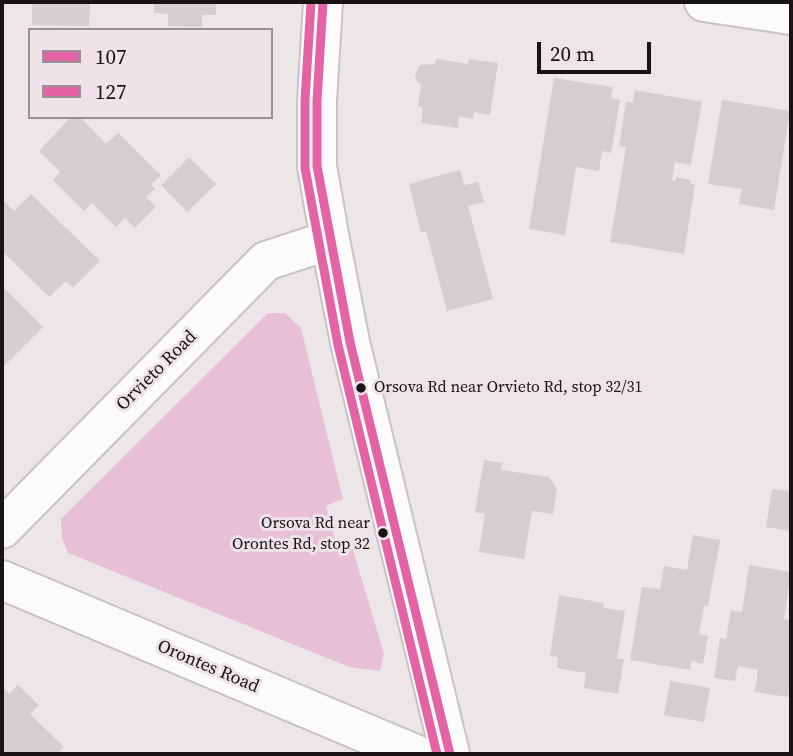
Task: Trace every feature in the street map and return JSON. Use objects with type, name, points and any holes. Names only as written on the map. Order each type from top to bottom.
[{"type":"street","points":[[323,2],[317,101],[317,166],[350,342],[450,754]]},
{"type":"street","points":[[704,2],[791,15]]},
{"type":"street","name":"Orvieto Road","points":[[2,529],[266,261],[330,240]]},
{"type":"street","name":"Orontes Road","points":[[2,580],[415,754]]},
{"type":"shaded area","points":[[268,313],[285,313],[301,328],[343,499],[326,506],[336,544],[351,543],[384,654],[380,671],[349,667],[68,553],[62,538],[61,519]]},
{"type":"building","points":[[32,2],[90,2],[89,26],[32,25]]},
{"type":"building","points":[[154,2],[216,2],[216,15],[202,15],[202,27],[168,26],[168,14],[154,13]]},
{"type":"building","points":[[436,59],[468,64],[469,59],[498,63],[490,115],[474,112],[473,119],[459,117],[458,128],[421,123],[423,107],[418,106],[421,85],[415,75],[420,65],[435,64]]},
{"type":"building","points":[[554,78],[613,87],[611,98],[620,100],[611,153],[602,151],[599,171],[576,167],[565,235],[529,229]]},
{"type":"building","points":[[635,90],[702,102],[691,165],[675,162],[672,180],[675,181],[676,177],[691,180],[691,184],[695,184],[684,254],[610,242],[626,147],[619,146],[626,102],[633,103]]},
{"type":"building","points":[[722,100],[790,111],[774,210],[739,204],[742,189],[708,184]]},
{"type":"building","points":[[69,119],[82,119],[106,144],[118,133],[161,175],[151,185],[155,189],[146,197],[156,207],[135,228],[125,218],[116,227],[92,203],[84,211],[53,180],[60,172],[39,151]]},
{"type":"building","points":[[189,157],[216,184],[187,212],[161,185]]},
{"type":"building","points":[[460,170],[464,185],[478,182],[484,202],[468,206],[493,299],[447,311],[426,231],[421,233],[409,184]]},
{"type":"building","points":[[31,194],[100,261],[73,288],[66,281],[49,297],[2,251],[2,199],[14,211]]},
{"type":"building","points":[[2,286],[43,327],[2,368]]},
{"type":"building","points":[[484,460],[502,463],[501,470],[549,477],[557,489],[553,514],[532,511],[524,559],[479,552],[485,514],[475,512]]},
{"type":"building","points":[[772,489],[791,491],[791,531],[766,527]]},
{"type":"building","points":[[693,535],[720,540],[708,606],[704,606],[699,634],[708,636],[703,664],[691,661],[690,670],[630,660],[642,587],[660,589],[664,566],[687,570]]},
{"type":"building","points":[[749,565],[791,572],[784,619],[791,620],[791,675],[788,697],[755,692],[758,670],[738,666],[735,681],[714,678],[720,638],[726,639],[731,610],[742,612]]},
{"type":"building","points":[[559,595],[604,603],[603,608],[625,611],[617,659],[624,659],[618,694],[584,688],[586,673],[557,668],[558,657],[550,656]]},
{"type":"building","points":[[670,681],[710,688],[704,722],[664,715]]},
{"type":"building","points":[[18,685],[39,705],[30,714],[64,747],[57,754],[2,754],[2,686],[9,694]]},
{"type":"transit line","name":"127","points":[[311,2],[305,100],[305,168],[338,345],[437,754]]},
{"type":"transit line","name":"107","points":[[323,2],[317,101],[317,166],[350,342],[450,754]]},
{"type":"place","name":"Orsova Rd near Orvieto Rd, stop 32/31","points":[[361,388]]},
{"type":"place","name":"Orsova Rd near Orontes Rd, stop 32","points":[[383,533]]}]
